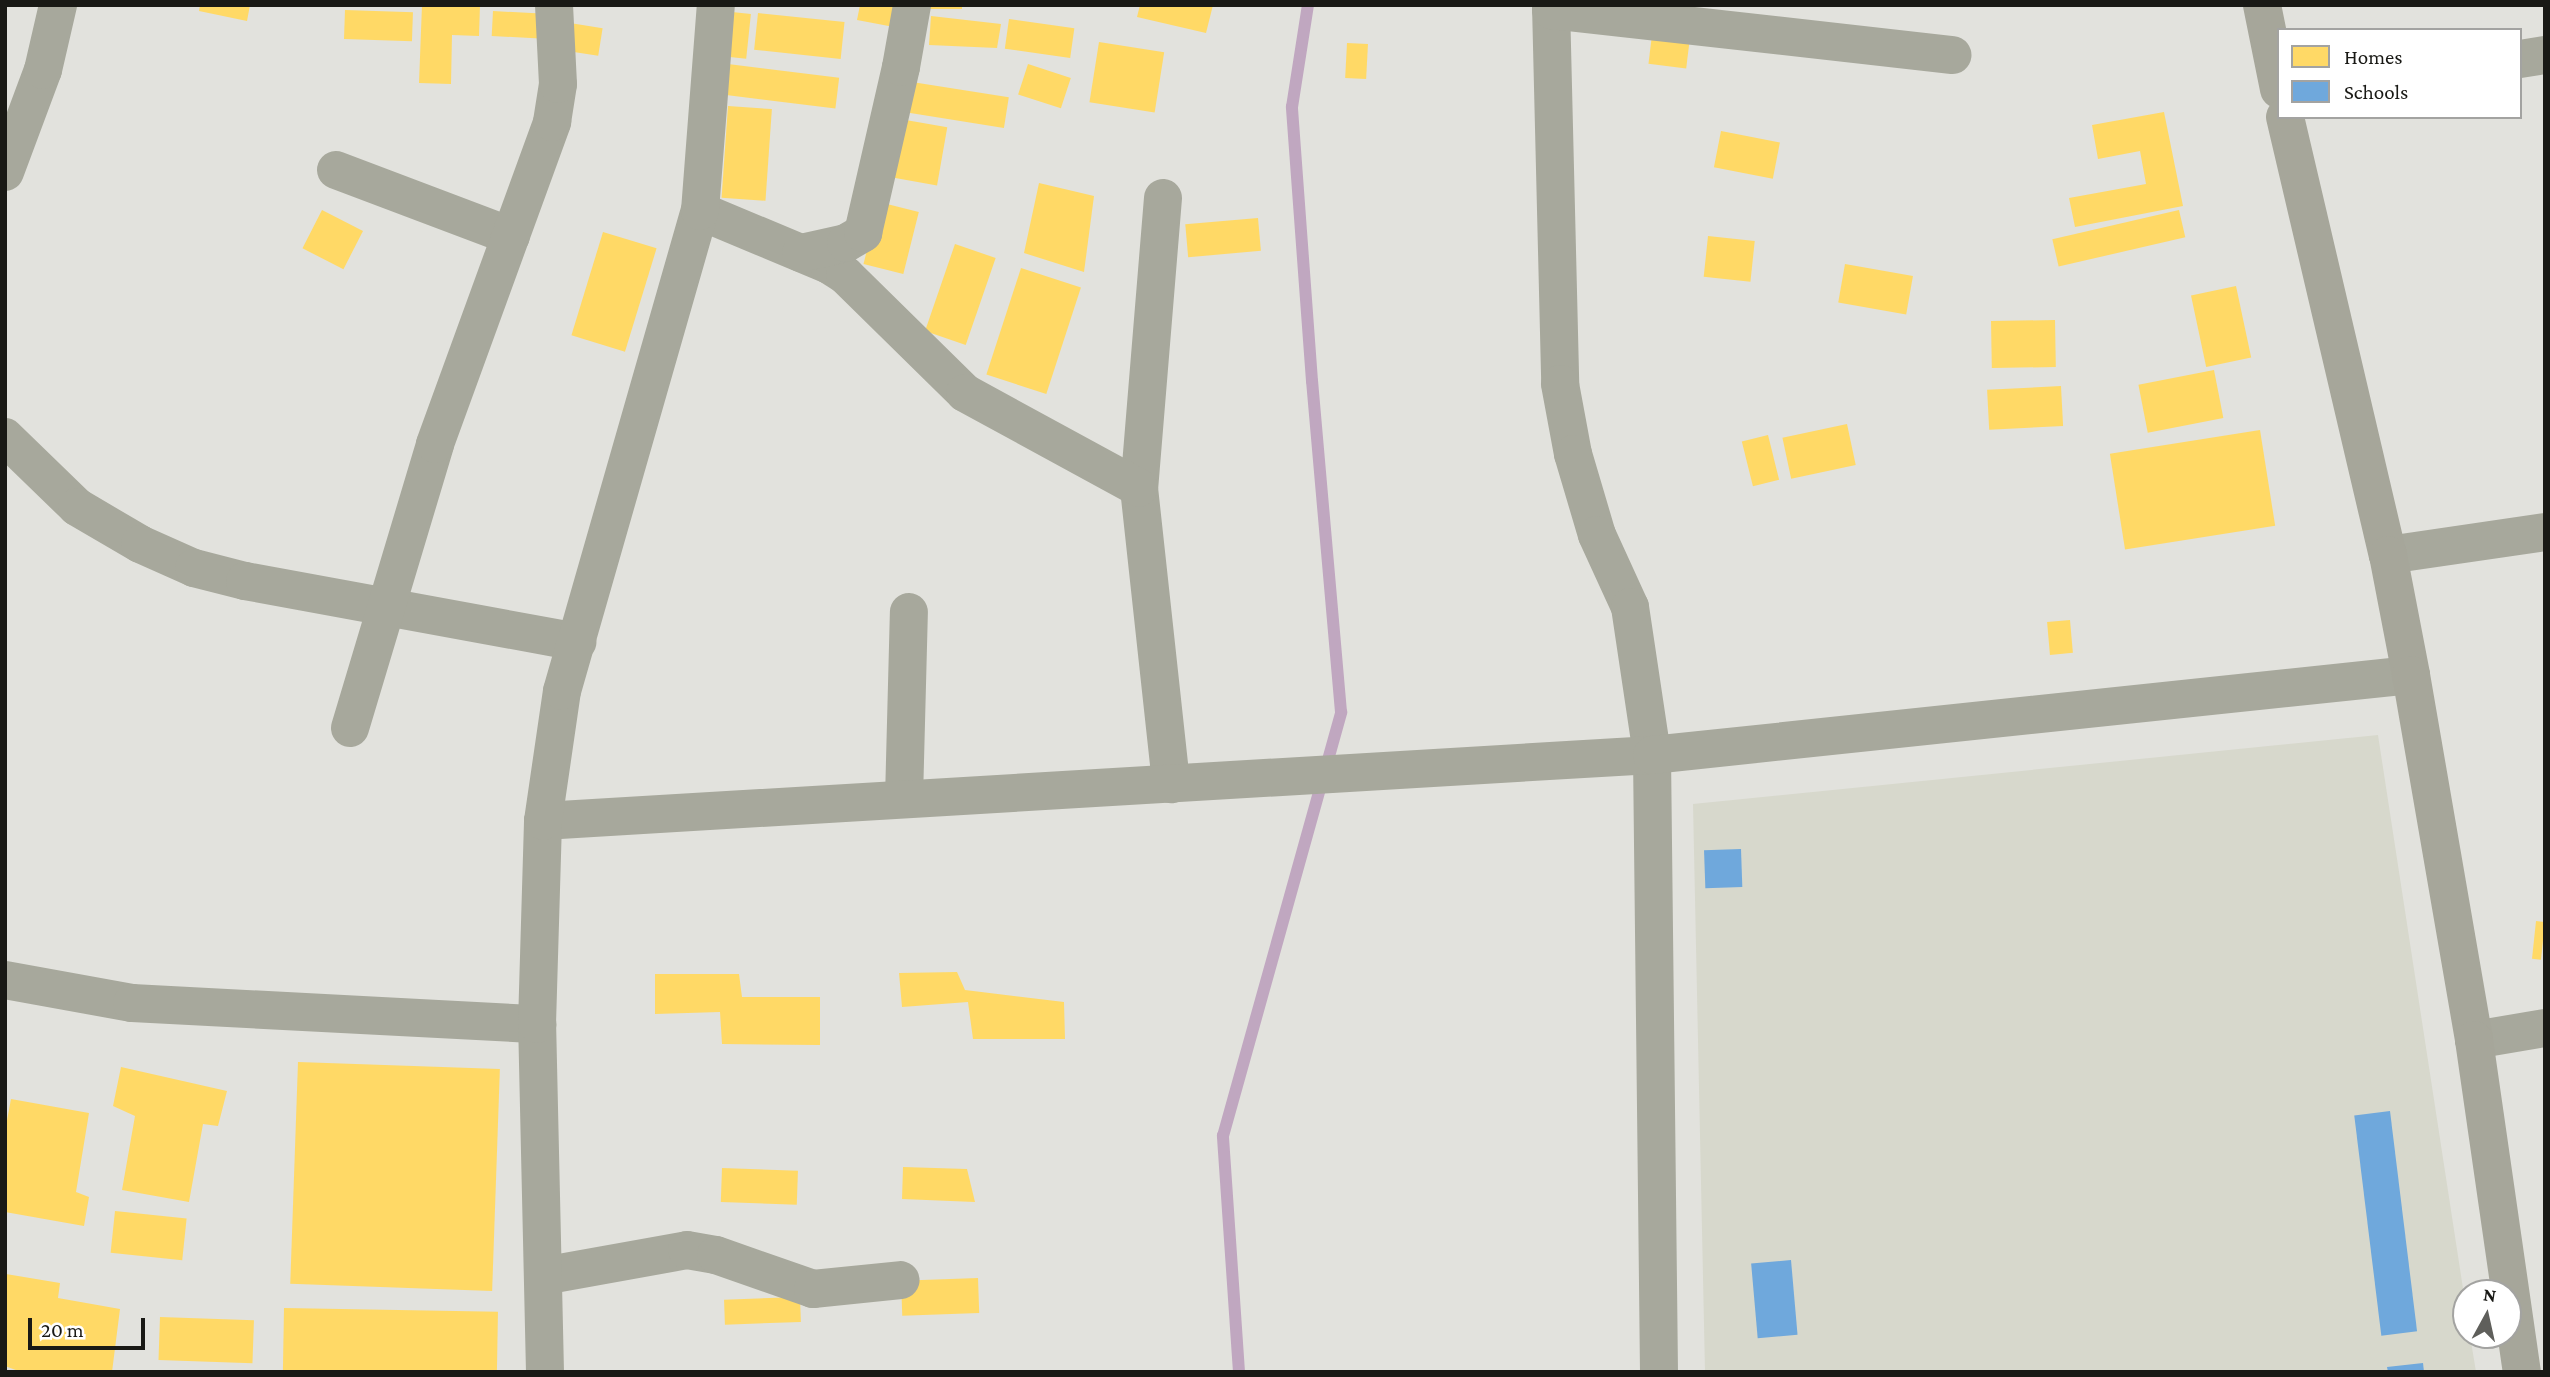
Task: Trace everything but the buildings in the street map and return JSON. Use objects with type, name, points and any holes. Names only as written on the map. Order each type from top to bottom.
[{"type":"street","points":[[5,172],[43,70],[58,5]]},
{"type":"street","points":[[350,728],[435,444],[552,122],[558,84],[555,5]]},
{"type":"street","points":[[545,1372],[537,1024],[542,821],[562,691],[700,211],[716,5]]},
{"type":"street","points":[[801,253],[846,243],[863,233],[901,67],[912,5]]},
{"type":"street","points":[[2262,5],[2277,79]]},
{"type":"street","points":[[1659,1372],[1652,755],[1630,607],[1597,535],[1573,454],[1560,384],[1551,8],[1952,55]]},
{"type":"street","points":[[2522,59],[2545,55]]},
{"type":"street","points":[[2285,119],[2388,555],[2411,675],[2474,1040],[2522,1372]]},
{"type":"street","points":[[337,170],[511,236]]},
{"type":"street","points":[[1163,198],[1139,488],[1171,784]]},
{"type":"street","points":[[700,211],[801,253],[845,275],[965,393],[1139,488]]},
{"type":"street","points":[[5,438],[77,507],[140,544],[194,568],[385,608],[577,642]]},
{"type":"street","points":[[2388,555],[2545,533]]},
{"type":"street","points":[[904,799],[909,612]]},
{"type":"street","points":[[542,821],[1652,755],[2411,675]]},
{"type":"street","points":[[5,980],[132,1003],[537,1024]]},
{"type":"street","points":[[2474,1040],[2545,1028]]},
{"type":"street","points":[[542,1276],[687,1250],[716,1255],[813,1289],[901,1280]]},
{"type":"shaded area","points":[[2378,735],[2462,1279],[2452,1279],[2452,1349],[2472,1349],[2476,1372],[1705,1372],[1693,804]]},
{"type":"waterway","points":[[1239,1372],[1223,1136],[1341,712],[1312,381],[1292,107],[1308,5]]}]
